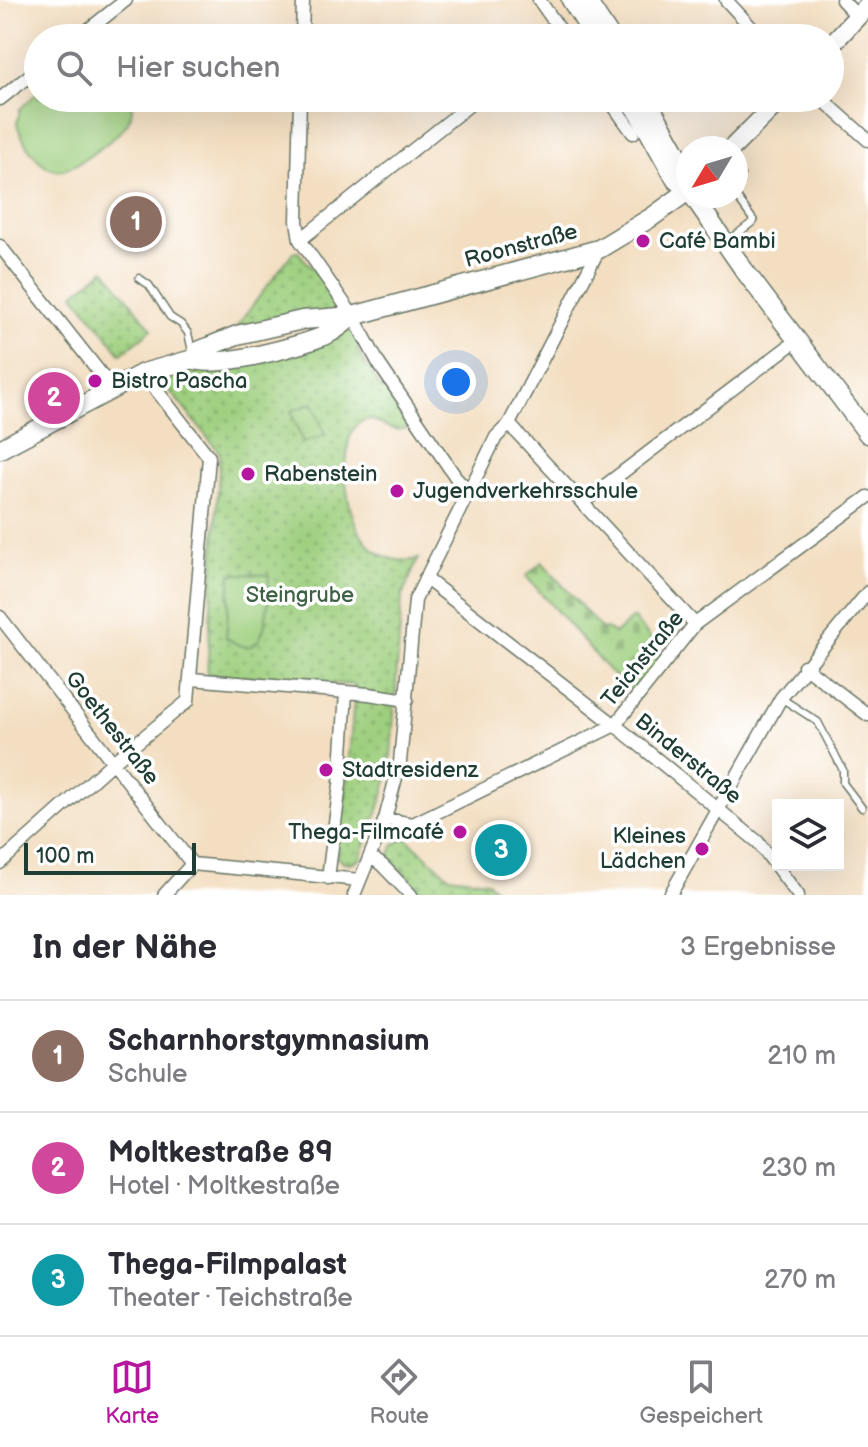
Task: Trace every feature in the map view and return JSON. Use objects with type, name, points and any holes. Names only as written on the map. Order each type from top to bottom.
[{"type":"street","points":[[96,24],[126,0]]},
{"type":"street","points":[[302,24],[303,0]]},
{"type":"street","points":[[539,0],[553,24]]},
{"type":"street","points":[[571,0],[586,24]]},
{"type":"street","points":[[586,0],[602,24]]},
{"type":"street","points":[[726,0],[748,24]]},
{"type":"street","points":[[842,0],[863,10],[844,31]]},
{"type":"street","points":[[0,99],[24,80]]},
{"type":"street","points":[[300,112],[297,221],[300,240],[353,316],[379,364],[459,482],[470,488]]},
{"type":"street","points":[[300,240],[460,112]]},
{"type":"street","points":[[618,112],[633,133]]},
{"type":"street","points":[[638,112],[676,180]]},
{"type":"street","points":[[654,112],[676,152]]},
{"type":"street","points":[[744,136],[768,112]]},
{"type":"street","points":[[837,112],[868,140]]},
{"type":"street","name":"Roonstraße","points":[[353,316],[599,249],[676,199]]},
{"type":"street","points":[[701,208],[868,434]]},
{"type":"street","points":[[0,246],[112,388]]},
{"type":"street","points":[[354,895],[385,819],[400,762],[415,600],[496,437],[509,424],[599,249]]},
{"type":"street","points":[[0,449],[112,388],[143,373],[193,359],[198,351],[262,327],[353,316]]},
{"type":"street","points":[[582,503],[797,340]]},
{"type":"street","points":[[0,863],[113,762],[188,701],[209,457],[143,373]]},
{"type":"street","points":[[509,424],[695,624]]},
{"type":"street","name":"Teichstraße","points":[[385,819],[413,824],[615,725],[695,624],[868,497]]},
{"type":"street","name":"Binderstraße","points":[[425,578],[615,725],[758,842],[798,895]]},
{"type":"street","points":[[670,895],[781,698],[804,666],[868,592]]},
{"type":"street","name":"Goethestraße","points":[[1,619],[192,864]]},
{"type":"street","points":[[804,666],[868,715]]},
{"type":"street","points":[[192,679],[407,700]]},
{"type":"street","points":[[328,878],[340,784],[346,692]]},
{"type":"street","points":[[371,857],[411,895]]},
{"type":"street","points":[[164,895],[192,864],[360,880]]},
{"type":"lane","points":[[725,243],[754,221],[745,208]]},
{"type":"lane","points":[[139,278],[149,285],[170,317],[188,333],[193,359]]},
{"type":"lane","points":[[781,698],[818,722],[843,770],[843,783],[862,808]]},
{"type":"green space","points":[[24,105],[24,112],[131,112],[123,128],[95,152],[73,166],[56,170],[43,164],[27,145],[17,124],[20,109]]},
{"type":"green space","name":"Steingrube","points":[[293,252],[298,252],[353,316],[356,338],[361,347],[357,350],[382,390],[387,387],[412,425],[396,430],[375,421],[363,421],[354,429],[348,447],[347,492],[358,529],[368,544],[381,555],[398,560],[418,559],[402,596],[390,770],[360,859],[350,863],[336,857],[347,782],[355,685],[207,674],[220,453],[158,376],[186,368],[199,372],[238,366],[353,317],[237,326]]},
{"type":"green space","points":[[105,269],[152,329],[121,354],[74,294]]},
{"type":"green space","points":[[313,403],[325,435],[303,443],[291,411]]},
{"type":"green space","points":[[542,562],[602,630],[607,629],[614,634],[633,618],[665,655],[635,692],[611,673],[526,576]]},
{"type":"green space","points":[[231,574],[269,575],[266,620],[258,640],[252,645],[241,645],[226,638]]},
{"type":"green space","points":[[406,838],[449,876],[487,881],[500,895],[425,895],[389,857],[394,844]]},
{"type":"place","name":"Scharnhorstgymnasium","points":[[136,222]]},
{"type":"place","name":"Café Bambi","points":[[643,241]]},
{"type":"place","name":"Bistro Pascha","points":[[95,381]]},
{"type":"place","name":"Moltkestraße 89","points":[[54,398]]},
{"type":"place","name":"Rabenstein","points":[[248,474]]},
{"type":"place","name":"Jugendverkehrsschule","points":[[397,491]]},
{"type":"place","name":"Stadtresidenz","points":[[326,770]]},
{"type":"place","name":"Thega-Filmcafé","points":[[460,832]]},
{"type":"place","name":"Kleines Lädchen","points":[[702,849]]},
{"type":"place","name":"Thega-Filmpalast","points":[[501,850]]}]
